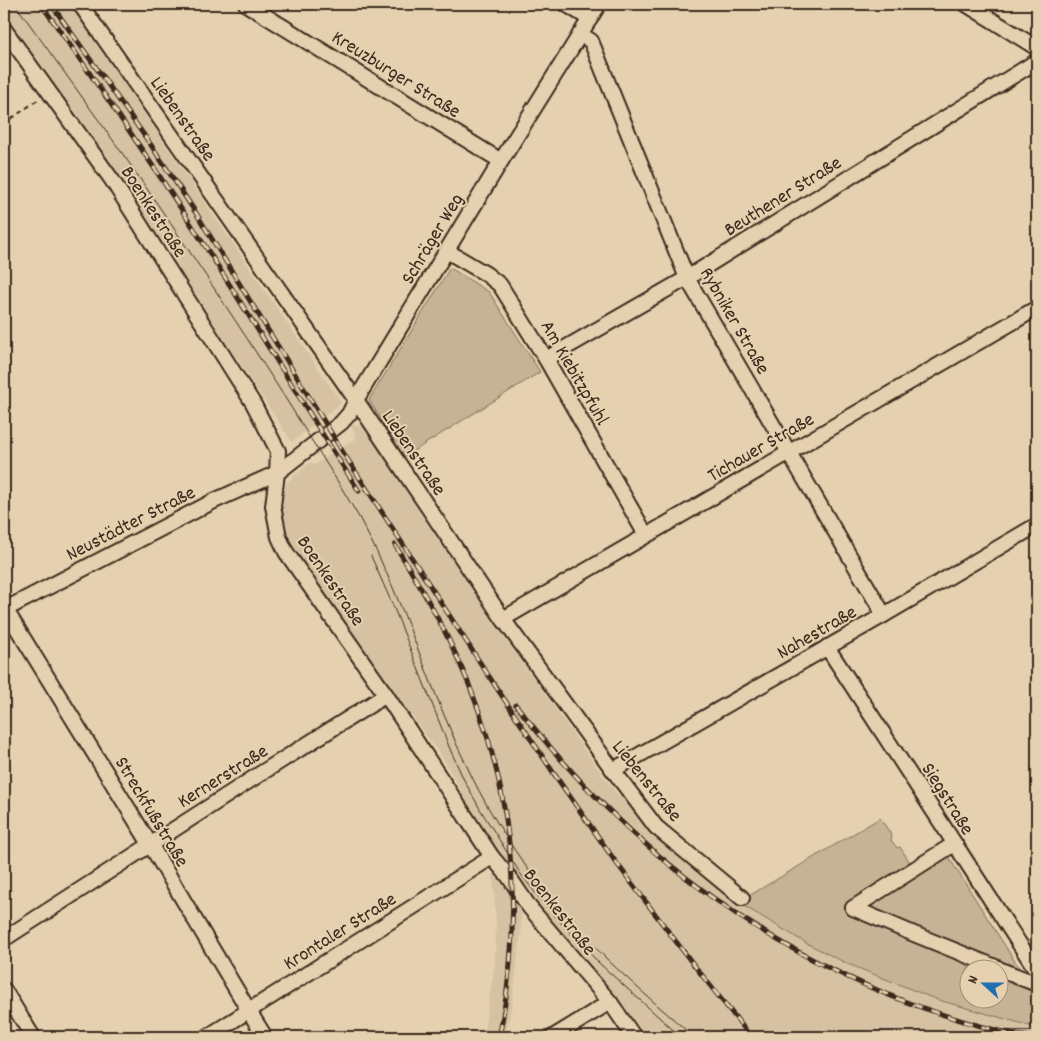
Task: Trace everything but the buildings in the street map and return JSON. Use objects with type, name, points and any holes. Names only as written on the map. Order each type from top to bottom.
[{"type":"street","name":"Liebenstraße","points":[[80,4],[356,400],[503,619],[613,770],[656,827],[742,898]]},
{"type":"street","name":"Kreuzburger Straße","points":[[246,4],[501,161]]},
{"type":"street","points":[[566,4],[590,19]]},
{"type":"street","name":"Schräger Weg","points":[[277,473],[341,423],[349,414],[446,251],[599,4]]},
{"type":"street","points":[[966,4],[1037,48]]},
{"type":"street","name":"Boenkestraße","points":[[4,28],[112,180],[253,403],[278,451],[273,506],[279,537],[286,552],[386,695],[492,857],[509,877],[530,908],[610,1002],[634,1037]]},
{"type":"street","name":"Rybniker Straße","points":[[580,34],[591,41],[687,278],[884,615]]},
{"type":"street","name":"Beuthener Straße","points":[[546,359],[687,278],[1037,61]]},
{"type":"street","name":"Am Kiebitzpfuhl","points":[[446,251],[486,274],[500,285],[546,359],[646,535]]},
{"type":"street","name":"Tichauer Straße","points":[[503,619],[1037,308]]},
{"type":"street","name":"Neustädter Straße","points":[[4,608],[214,501],[277,473]]},
{"type":"street","name":"Nahestraße","points":[[613,770],[1037,525]]},
{"type":"street","name":"Streckfußstraße","points":[[4,608],[150,844],[265,1037]]},
{"type":"street","name":"Siegstraße","points":[[828,647],[1037,971]]},
{"type":"street","name":"Kernerstraße","points":[[4,939],[386,695]]},
{"type":"street","points":[[954,844],[853,908],[972,958]]},
{"type":"street","name":"Krontaler Straße","points":[[207,1037],[492,857]]},
{"type":"street","points":[[1008,973],[1037,984]]},
{"type":"street","points":[[4,990],[33,1037]]},
{"type":"street","points":[[553,1037],[610,1002]]},
{"type":"path","points":[[4,124],[49,91]]},
{"type":"shaded area","points":[[4,4],[70,4],[341,402],[292,442],[95,147],[4,22]]},
{"type":"shaded area","points":[[450,268],[489,292],[540,372],[404,457],[369,400]]},
{"type":"shaded area","points":[[351,425],[368,426],[495,623],[601,773],[616,792],[654,829],[806,943],[848,964],[935,999],[958,1006],[958,1008],[967,1008],[1037,1028],[1037,1037],[638,1037],[601,985],[521,886],[521,933],[512,1004],[505,1037],[483,1037],[495,963],[496,922],[493,879],[498,856],[443,759],[292,550],[286,539],[280,512],[286,483],[311,462],[314,465],[356,438]]},
{"type":"shaded area","points":[[880,818],[892,836],[891,840],[897,848],[900,847],[911,864],[941,845],[1037,996],[1037,1028],[967,1008],[1008,1008],[1008,958],[958,958],[958,1006],[935,999],[848,964],[806,943],[739,903]]},
{"type":"tram line","points":[[15,4],[132,167],[190,252],[266,367],[351,503],[391,582],[457,745],[480,792],[506,837],[546,893],[580,932],[694,1037]]},
{"type":"tram line","points":[[371,556],[464,780],[520,873],[541,900],[600,964],[681,1037]]},
{"type":"railway","points":[[41,4],[179,206],[359,491]]},
{"type":"railway","points":[[51,4],[151,145],[196,213],[346,457],[559,781],[615,861],[751,1037]]},
{"type":"railway","points":[[395,545],[428,600],[457,657],[476,703],[491,749],[502,796],[509,844],[512,940],[499,1037]]},
{"type":"railway","points":[[516,705],[556,754],[599,800],[644,843],[691,882],[741,918],[794,950],[850,978],[909,1003],[968,1023],[1029,1037]]}]
